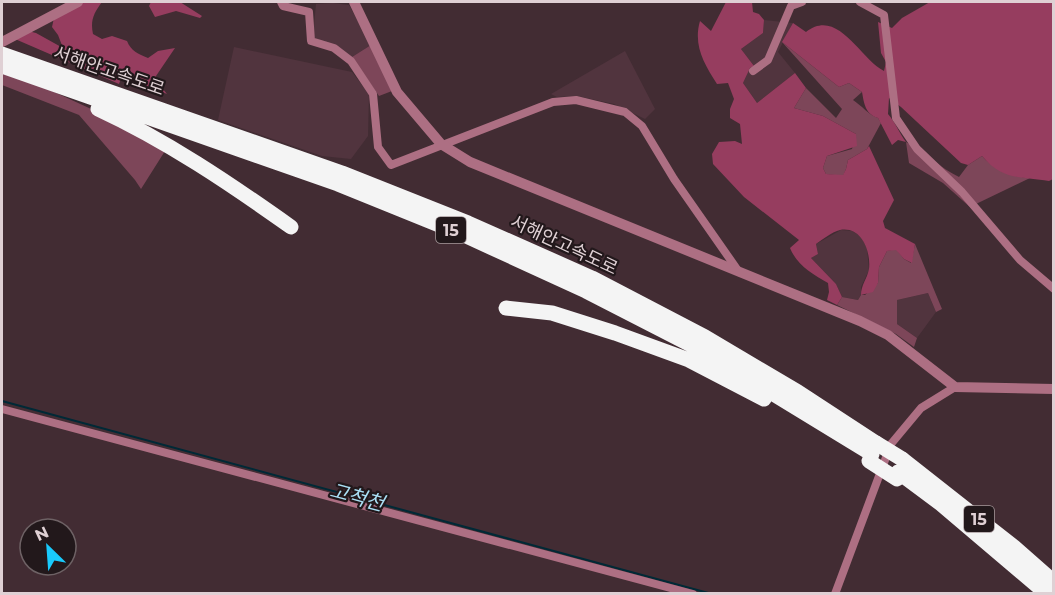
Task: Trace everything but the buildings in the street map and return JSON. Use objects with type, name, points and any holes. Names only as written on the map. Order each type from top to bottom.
[{"type":"highway","name":"서해안고속도로","points":[[4,59],[28,75],[338,184],[465,235],[586,291],[703,351],[872,453],[1014,547],[1053,582]]},
{"type":"highway","name":"서해안고속도로","points":[[4,59],[342,173],[468,223],[572,269],[705,337],[798,392],[872,453]]},
{"type":"highway","points":[[28,75],[138,128],[230,183],[291,227]]},
{"type":"highway","points":[[506,308],[552,313],[689,360],[872,453]]},
{"type":"highway","name":"15","points":[[899,470],[1047,594]]},
{"type":"street","points":[[2,42],[78,2]]},
{"type":"street","points":[[281,2],[283,6],[309,12],[311,41],[334,48],[351,61],[373,94],[378,147],[391,165],[554,102],[576,100],[625,112],[642,126],[674,179],[739,272]]},
{"type":"street","points":[[354,2],[397,92],[441,144],[470,162],[860,321],[888,335],[955,387]]},
{"type":"street","points":[[753,71],[768,60],[791,6],[802,2]]},
{"type":"street","points":[[860,2],[884,15],[896,117],[917,149],[962,192],[1020,260],[1053,289]]},
{"type":"street","points":[[835,594],[891,444],[921,408],[955,387],[1053,389]]},
{"type":"street","points":[[2,409],[693,594]]},
{"type":"shaded area","points":[[83,2],[102,2],[95,13],[92,25],[93,34],[102,39],[112,36],[127,41],[135,52],[148,58],[158,51],[175,48],[156,76],[158,83],[167,94],[122,76],[119,84],[15,39],[28,31],[63,48],[52,27],[54,18]]},
{"type":"shaded area","points":[[151,2],[180,2],[202,16],[200,18],[176,11],[155,17],[149,6]]},
{"type":"shaded area","points":[[726,2],[752,2],[753,12],[759,14],[764,20],[763,33],[741,49],[754,66],[750,68],[743,83],[757,103],[795,73],[806,88],[794,108],[823,116],[856,134],[857,146],[827,156],[823,168],[826,174],[843,175],[848,160],[869,146],[894,200],[883,221],[885,228],[915,244],[912,263],[904,259],[896,250],[887,251],[879,267],[878,283],[873,292],[861,295],[869,269],[867,248],[864,242],[854,232],[840,230],[816,244],[818,254],[811,258],[836,284],[842,297],[837,305],[827,300],[828,283],[806,268],[790,248],[799,240],[744,197],[713,164],[712,154],[719,142],[735,141],[742,144],[740,124],[730,118],[730,109],[734,99],[728,83],[717,84],[704,62],[698,38],[700,21],[711,31]]},
{"type":"shaded area","points":[[930,2],[1053,2],[1053,179],[1049,181],[1005,174],[982,156],[968,165],[961,163],[889,98],[888,114],[906,142],[898,140],[892,145],[878,118],[870,114],[866,108],[862,92],[849,83],[839,87],[782,42],[793,23],[806,32],[818,26],[828,26],[848,38],[884,71],[886,62],[881,53],[878,22],[892,28],[902,18]]},
{"type":"shaded area","points":[[316,4],[349,5],[371,45],[352,57],[313,37]]},
{"type":"shaded area","points":[[764,20],[793,23],[778,52],[795,73],[757,103],[743,83],[750,67],[754,66],[741,49],[763,33]]},
{"type":"shaded area","points":[[782,42],[839,87],[849,83],[862,92],[853,100],[878,118],[881,123],[867,149],[848,160],[843,176],[826,174],[823,168],[827,156],[852,149],[856,134],[823,116],[794,108],[806,88],[836,118],[842,109]]},
{"type":"shaded area","points":[[371,45],[392,91],[379,96],[352,57]]},
{"type":"shaded area","points":[[234,47],[352,72],[369,94],[368,136],[351,159],[322,156],[218,120]]},
{"type":"shaded area","points":[[625,51],[655,109],[645,119],[614,104],[577,96],[557,97],[551,94]]},
{"type":"shaded area","points":[[2,73],[39,85],[126,125],[165,151],[141,189],[79,115],[2,85]]},
{"type":"shaded area","points":[[906,142],[959,177],[968,165],[982,156],[1004,172],[1030,178],[971,208],[943,183],[909,163]]},
{"type":"shaded area","points":[[841,230],[852,231],[861,236],[867,248],[869,270],[858,300],[842,297],[836,284],[811,258],[818,254],[816,244]]},
{"type":"shaded area","points":[[915,244],[942,309],[936,312],[928,293],[897,300],[897,324],[917,338],[914,347],[896,334],[837,305],[842,297],[858,300],[861,295],[865,295],[878,283],[879,267],[887,251],[896,249],[904,259],[911,263]]},
{"type":"shaded area","points":[[928,293],[936,312],[917,338],[897,324],[897,300]]},
{"type":"waterway","name":"고척천","points":[[2,401],[712,594]]}]
